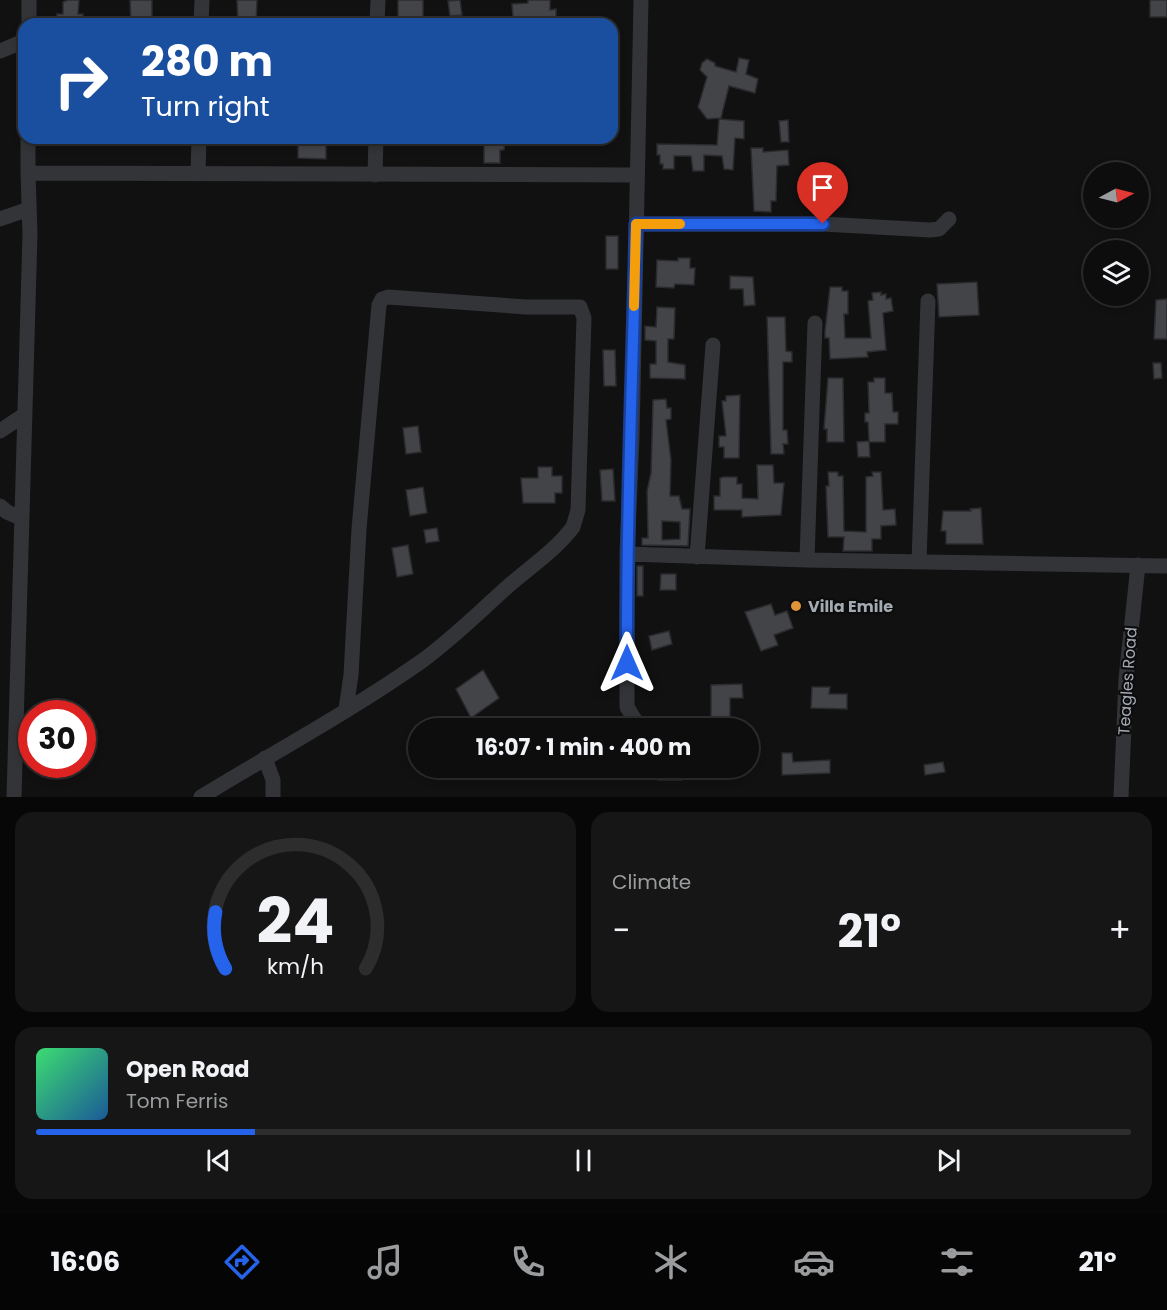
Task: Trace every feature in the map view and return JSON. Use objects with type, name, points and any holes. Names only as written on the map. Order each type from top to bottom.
[{"type":"street","points":[[29,0],[29,18]]},
{"type":"street","points":[[201,18],[202,0]]},
{"type":"street","points":[[377,18],[378,0]]},
{"type":"street","points":[[634,718],[627,707],[627,554],[632,439],[641,0]]},
{"type":"street","points":[[0,51],[18,44]]},
{"type":"street","points":[[14,797],[30,209],[28,144]]},
{"type":"street","points":[[198,174],[199,144]]},
{"type":"street","points":[[375,175],[376,144]]},
{"type":"street","points":[[28,173],[637,175]]},
{"type":"street","points":[[0,219],[30,209]]},
{"type":"street","points":[[636,224],[823,224],[930,230],[939,229],[949,219]]},
{"type":"street","points":[[201,797],[346,709],[436,650],[470,622],[573,527],[578,510],[579,487],[584,318],[580,307],[526,307],[388,297],[382,299],[378,305],[359,530],[351,675],[346,709]]},
{"type":"street","points":[[919,562],[928,301]]},
{"type":"street","points":[[807,560],[815,323]]},
{"type":"street","points":[[697,557],[713,345]]},
{"type":"street","points":[[0,432],[24,415]]},
{"type":"street","points":[[0,506],[21,518]]},
{"type":"street","points":[[627,554],[807,560],[1167,566]]},
{"type":"street","name":"Teagles Road","points":[[1121,797],[1126,680],[1138,565]]},
{"type":"street","points":[[265,758],[273,780],[273,797]]},
{"type":"building","points":[[79,0],[78,14],[83,14],[83,18],[57,18],[57,14],[63,14],[63,2]]},
{"type":"building","points":[[130,0],[152,0],[152,18],[131,18]]},
{"type":"building","points":[[237,0],[257,0],[256,18],[238,18]]},
{"type":"building","points":[[398,0],[423,0],[423,18],[398,18]]},
{"type":"building","points":[[460,0],[462,15],[450,16],[448,1]]},
{"type":"building","points":[[528,0],[550,0],[550,10],[556,9],[556,18],[513,17],[512,4],[528,3]]},
{"type":"building","points":[[1150,0],[1167,0],[1167,17],[1150,17]]},
{"type":"building","points":[[739,58],[749,60],[746,74],[758,79],[755,93],[729,86],[721,118],[707,119],[698,107],[707,77],[700,70],[702,63],[707,59],[715,63],[715,66],[736,72]]},
{"type":"building","points":[[719,119],[744,121],[744,139],[735,138],[733,170],[724,169],[722,156],[704,155],[704,171],[693,171],[691,156],[674,156],[674,169],[663,169],[663,164],[660,164],[660,155],[657,155],[657,144],[717,145]]},
{"type":"building","points":[[788,120],[789,142],[781,142],[779,121]]},
{"type":"building","points":[[298,144],[326,144],[326,159],[298,158]]},
{"type":"building","points":[[484,144],[504,144],[504,150],[500,150],[500,163],[484,163]]},
{"type":"building","points":[[751,148],[763,148],[763,152],[788,150],[789,165],[777,166],[776,201],[771,201],[771,212],[754,211]]},
{"type":"building","points":[[606,236],[618,236],[618,269],[606,269]]},
{"type":"building","points":[[678,258],[690,258],[690,268],[695,268],[694,285],[675,284],[674,288],[656,287],[657,260],[678,261]]},
{"type":"building","points":[[730,276],[753,277],[755,305],[744,306],[743,289],[730,289]]},
{"type":"building","points":[[977,282],[979,315],[939,317],[937,284]]},
{"type":"building","points":[[830,287],[842,287],[842,291],[848,291],[848,314],[844,314],[845,338],[871,338],[868,301],[873,300],[872,293],[881,292],[881,295],[886,294],[886,299],[891,298],[893,311],[883,313],[886,350],[867,352],[868,357],[830,359],[829,338],[825,338],[825,331]]},
{"type":"building","points":[[1167,299],[1167,339],[1154,339],[1156,300]]},
{"type":"building","points":[[657,307],[675,308],[674,339],[668,339],[668,362],[685,365],[685,379],[650,378],[650,364],[656,364],[656,341],[645,340],[645,326],[656,327]]},
{"type":"building","points":[[767,317],[785,317],[786,351],[792,352],[792,362],[783,362],[783,430],[787,430],[788,444],[783,444],[784,454],[771,454]]},
{"type":"building","points":[[603,350],[615,350],[616,386],[604,386]]},
{"type":"building","points":[[1153,363],[1161,363],[1162,378],[1154,379]]},
{"type":"building","points":[[828,378],[843,378],[844,442],[827,442],[827,429],[824,429]]},
{"type":"building","points":[[874,378],[885,378],[885,393],[892,393],[893,412],[898,412],[898,424],[885,424],[885,442],[869,442],[870,457],[858,457],[857,442],[869,441],[865,413],[869,413],[868,382],[874,382]]},
{"type":"building","points":[[740,395],[739,458],[724,458],[724,447],[719,447],[719,436],[726,436],[722,401],[726,401],[726,396]]},
{"type":"building","points":[[666,399],[667,408],[671,408],[671,419],[666,420],[671,460],[670,496],[679,496],[682,509],[690,509],[688,546],[642,545],[642,538],[648,538],[647,491],[651,473],[653,400]],"holes":[[[662,521],[680,522],[680,539],[662,540]]]},
{"type":"building","points":[[418,426],[421,452],[406,454],[403,428]]},
{"type":"building","points":[[757,465],[773,465],[774,483],[784,483],[781,515],[742,517],[742,510],[714,510],[714,496],[720,496],[720,478],[724,477],[737,477],[737,484],[742,484],[742,498],[758,499]]},
{"type":"building","points":[[538,467],[552,467],[552,476],[562,476],[562,493],[555,493],[555,503],[523,503],[521,478],[538,478]]},
{"type":"building","points":[[613,469],[615,501],[602,501],[600,470]]},
{"type":"building","points":[[828,472],[838,472],[838,476],[843,476],[844,531],[866,532],[866,477],[873,476],[872,472],[881,472],[883,510],[895,509],[896,525],[881,526],[881,539],[872,539],[872,551],[843,551],[844,537],[828,537],[826,486],[829,486]]},
{"type":"building","points":[[423,487],[427,513],[410,516],[406,490]]},
{"type":"building","points":[[981,508],[983,544],[946,544],[946,531],[941,531],[943,511],[971,511],[970,509]]},
{"type":"building","points":[[437,528],[439,541],[426,543],[424,530]]},
{"type":"building","points":[[408,545],[413,574],[397,577],[392,548]]},
{"type":"building","points":[[637,566],[643,566],[643,596],[637,596]]},
{"type":"building","points":[[661,574],[676,574],[676,590],[660,590]]},
{"type":"building","points":[[771,604],[775,615],[787,611],[793,628],[774,635],[778,645],[761,651],[745,612]]},
{"type":"building","points":[[669,631],[672,644],[652,650],[649,636]]},
{"type":"building","points":[[483,670],[499,698],[471,718],[456,689]]},
{"type":"building","points":[[742,684],[743,698],[730,698],[730,718],[711,718],[711,685]]},
{"type":"building","points":[[812,687],[830,687],[829,694],[847,694],[847,709],[811,708]]},
{"type":"building","points":[[782,753],[792,753],[793,762],[830,760],[830,773],[782,775]]},
{"type":"building","points":[[943,762],[945,772],[925,775],[924,765]]},
{"type":"building","points":[[658,778],[682,778],[682,780],[658,780]]},
{"type":"slow traffic","points":[[634,306],[636,224],[680,224]]},
{"type":"place","name":"Villa Emile","points":[[796,606]]},
{"type":"route","points":[[627,663],[628,502],[632,439],[636,224],[823,224]]}]
